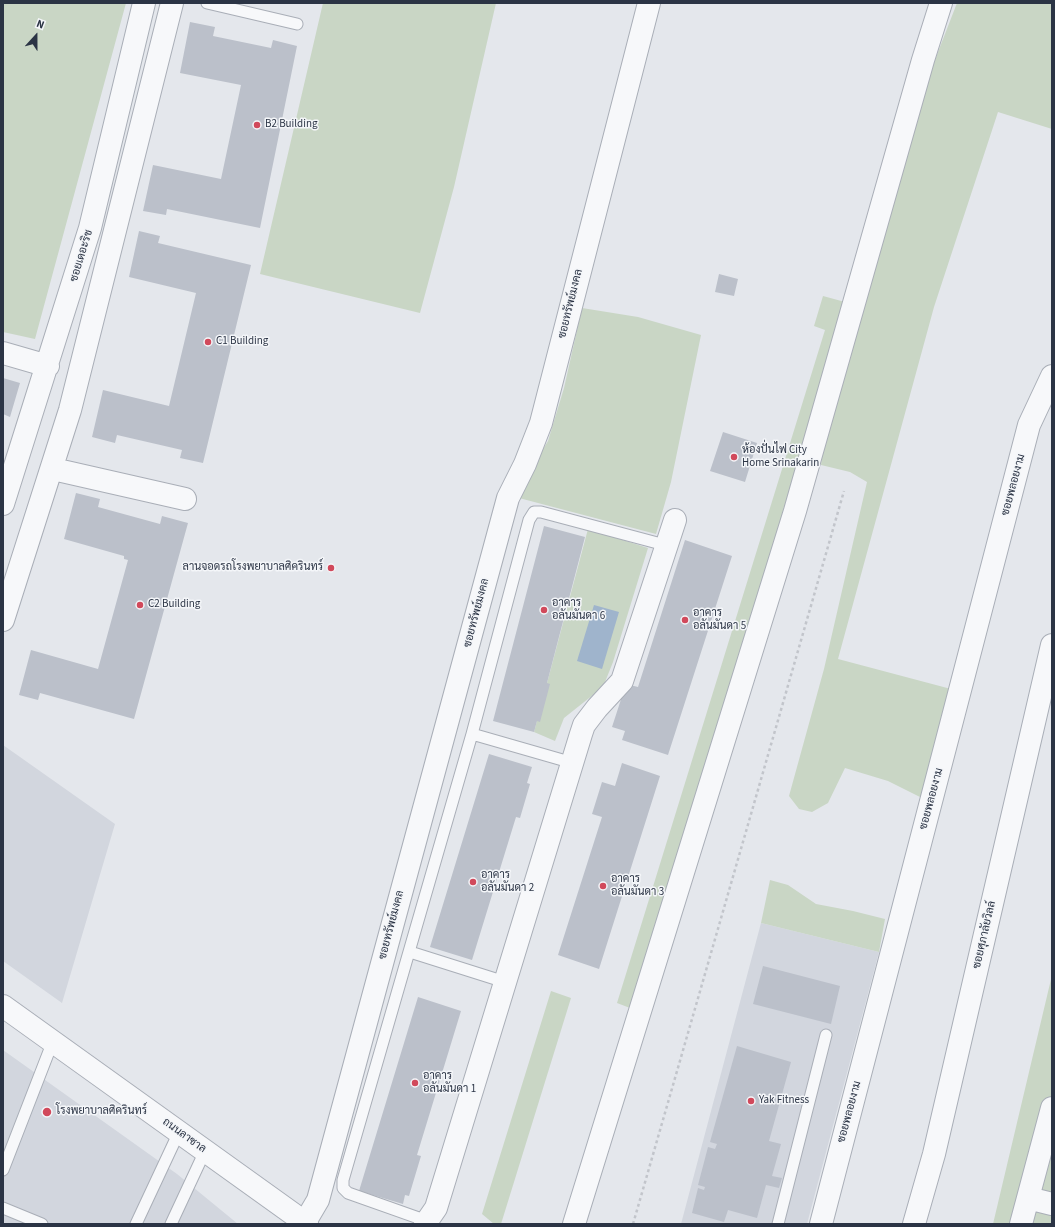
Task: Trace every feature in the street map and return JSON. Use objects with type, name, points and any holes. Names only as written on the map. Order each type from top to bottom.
[{"type":"street","name":"ซอยเดอะริช","points":[[3,504],[48,366],[90,228],[144,3]]},
{"type":"street","points":[[3,620],[72,402],[172,3]]},
{"type":"street","name":"ซอยทรัพย์มงคล","points":[[306,1223],[318,1200],[508,498],[541,423],[649,3]]},
{"type":"street","points":[[574,1224],[795,511],[941,3]]},
{"type":"street","points":[[3,353],[48,366]]},
{"type":"street","name":"ซอยพลอยงาม","points":[[821,1224],[1029,425],[1052,376]]},
{"type":"street","points":[[52,469],[185,499]]},
{"type":"street","points":[[426,1222],[436,1208],[584,726],[604,700],[622,681],[674,520]]},
{"type":"street","name":"ซอยศุภาลัยวิลล์","points":[[914,1224],[934,1154],[1052,645]]},
{"type":"street","name":"ถนนลาซาล","points":[[3,1006],[306,1223]]},
{"type":"street","points":[[1021,1224],[1052,1108]]},
{"type":"street","points":[[1028,1198],[1052,1204]]},
{"type":"lane","points":[[207,3],[297,24]]},
{"type":"lane","points":[[426,1222],[348,1193],[342,1185],[472,734],[531,515],[541,512],[665,545]]},
{"type":"lane","points":[[472,734],[572,762]]},
{"type":"lane","points":[[410,952],[505,982]]},
{"type":"lane","points":[[778,1224],[826,1035]]},
{"type":"lane","points":[[3,1170],[53,1041]]},
{"type":"lane","points":[[136,1224],[179,1132]]},
{"type":"lane","points":[[171,1224],[205,1151]]},
{"type":"lane","points":[[3,1208],[42,1224]]},
{"type":"path","points":[[633,1224],[844,491]]},
{"type":"shaded area","points":[[3,745],[115,824],[62,1003],[3,961]]},
{"type":"shaded area","points":[[761,923],[879,952],[807,1224],[681,1224]]},
{"type":"shaded area","name":"โรงพยาบาลศิครินทร์","points":[[3,1050],[177,1174],[238,1224],[3,1224]]},
{"type":"green space","points":[[3,3],[126,3],[35,339],[3,332]]},
{"type":"green space","points":[[323,3],[496,3],[454,187],[420,313],[260,274]]},
{"type":"green space","points":[[957,3],[1052,3],[1052,129],[998,112],[934,307],[838,659],[951,689],[922,798],[888,781],[845,768],[828,803],[812,812],[799,809],[789,796],[824,669],[867,482],[850,472],[821,465],[824,436],[926,83]]},
{"type":"green space","points":[[823,296],[845,302],[768,563],[630,1008],[617,1003],[825,330],[814,326]]},
{"type":"green space","points":[[582,308],[638,317],[701,335],[671,482],[656,534],[519,498],[532,467],[548,441],[564,388]]},
{"type":"green space","points":[[588,529],[648,548],[613,662],[603,687],[564,718],[555,741],[534,732]]},
{"type":"green space","points":[[770,880],[788,885],[816,904],[885,919],[879,952],[761,923]]},
{"type":"green space","points":[[1052,975],[1052,1224],[993,1224]]},
{"type":"green space","points":[[551,991],[571,998],[501,1224],[494,1224],[482,1214]]},
{"type":"water","points":[[594,605],[619,612],[602,669],[577,661]]},
{"type":"building","name":"B2 Building","points":[[190,22],[215,27],[213,36],[271,48],[273,40],[297,46],[260,228],[167,209],[166,215],[143,211],[153,165],[221,179],[241,85],[180,73]]},
{"type":"building","name":"C1 Building","points":[[139,231],[160,236],[158,243],[251,265],[203,463],[180,458],[182,450],[117,435],[115,443],[92,437],[103,390],[169,406],[196,293],[129,277]]},
{"type":"building","points":[[719,274],[738,279],[734,296],[715,292]]},
{"type":"building","points":[[3,378],[20,383],[10,417],[3,414]]},
{"type":"building","name":"ห้องปั่นไฟ City Home Srinakarin","points":[[723,432],[757,443],[745,482],[710,471]]},
{"type":"building","name":"C2 Building","points":[[76,493],[100,499],[98,507],[160,524],[162,516],[188,523],[134,719],[40,693],[38,700],[19,695],[31,650],[98,669],[128,560],[124,559],[124,556],[64,539]]},
{"type":"building","name":"อาคาร อลันมันดา 6","points":[[544,526],[585,537],[547,683],[550,684],[540,722],[537,721],[534,732],[493,721]]},
{"type":"building","name":"อาคาร อลันมันดา 5","points":[[685,540],[732,556],[668,755],[622,740],[625,731],[612,727],[626,684],[638,687]]},
{"type":"building","name":"อาคาร อลันมันดา 2","points":[[489,754],[532,767],[527,783],[530,784],[520,818],[516,817],[472,960],[430,947]]},
{"type":"building","name":"อาคาร อลันมันดา 3","points":[[622,763],[660,776],[599,969],[558,955],[602,817],[592,814],[602,782],[615,786]]},
{"type":"building","points":[[763,966],[840,986],[831,1024],[753,1004]]},
{"type":"building","name":"อาคาร อลันมันดา 1","points":[[418,997],[461,1011],[417,1155],[421,1156],[409,1196],[405,1195],[403,1204],[359,1191]]},
{"type":"building","name":"Yak Fitness","points":[[737,1046],[791,1062],[769,1141],[781,1144],[772,1176],[782,1178],[779,1188],[766,1185],[757,1218],[728,1210],[724,1222],[692,1213],[698,1188],[704,1190],[705,1187],[698,1185],[708,1147],[715,1149],[717,1144],[710,1142]]},
{"type":"place","name":"B2 Building","points":[[257,125]]},
{"type":"place","name":"C1 Building","points":[[208,342]]},
{"type":"place","name":"ห้องปั่นไฟ City Home Srinakarin","points":[[734,457]]},
{"type":"place","name":"ลานจอดรถโรงพยาบาลศิครินทร์","points":[[331,568]]},
{"type":"place","name":"C2 Building","points":[[140,605]]},
{"type":"place","name":"อาคาร อลันมันดา 6","points":[[544,610]]},
{"type":"place","name":"อาคาร อลันมันดา 5","points":[[685,620]]},
{"type":"place","name":"อาคาร อลันมันดา 2","points":[[473,882]]},
{"type":"place","name":"อาคาร อลันมันดา 3","points":[[603,886]]},
{"type":"place","name":"อาคาร อลันมันดา 1","points":[[415,1083]]},
{"type":"place","name":"Yak Fitness","points":[[751,1101]]},
{"type":"place","name":"โรงพยาบาลศิครินทร์","points":[[47,1112]]}]
